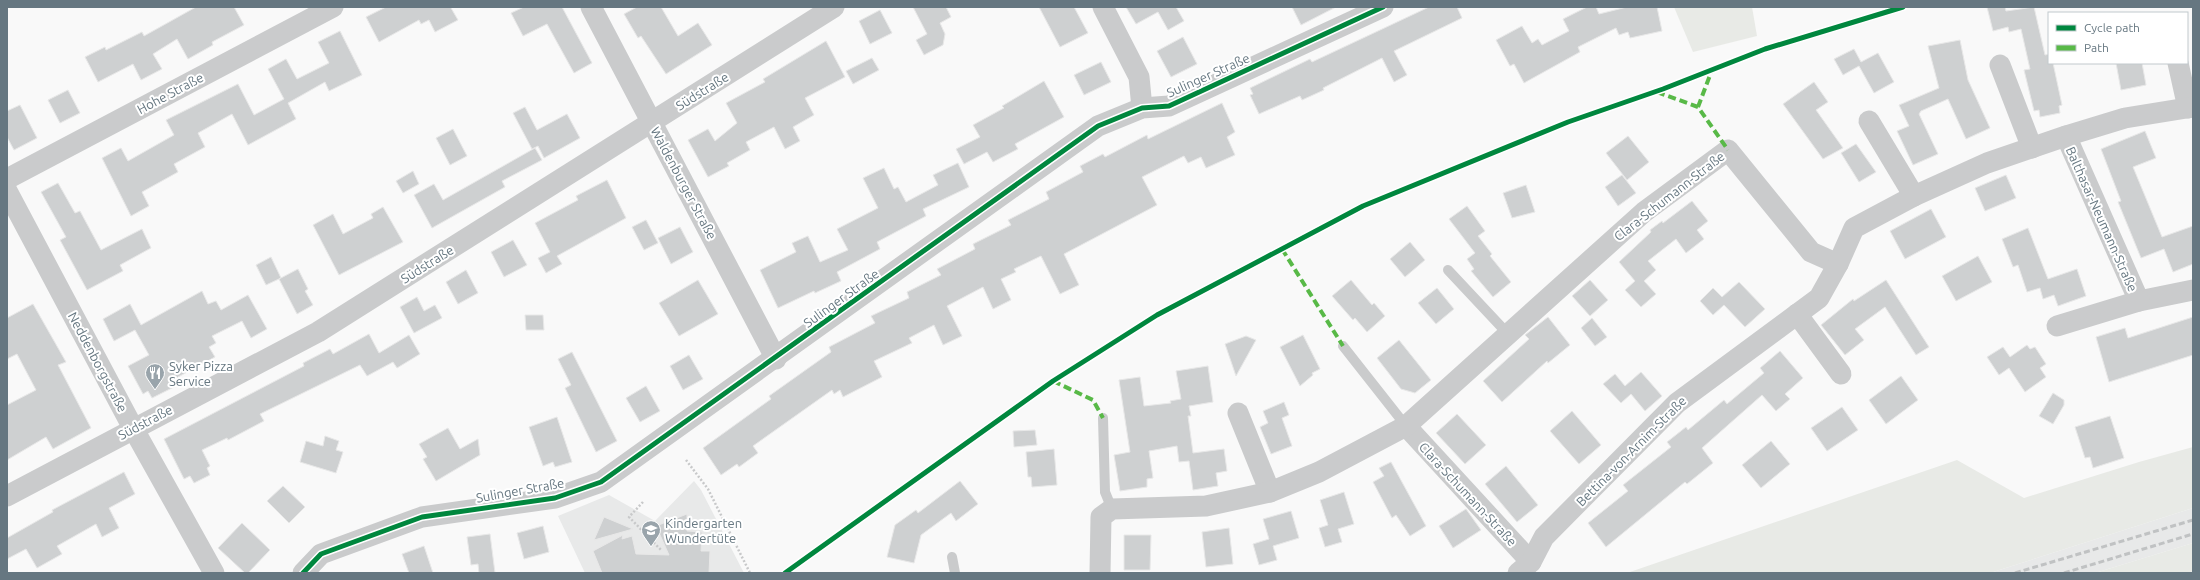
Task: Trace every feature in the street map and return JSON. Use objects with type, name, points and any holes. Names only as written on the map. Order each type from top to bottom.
[{"type":"street","name":"Hohe Straße","points":[[7,179],[333,7]]},
{"type":"street","name":"Waldenburger Straße","points":[[591,7],[653,122],[776,359]]},
{"type":"street","name":"Südstraße","points":[[7,496],[318,332],[834,7]]},
{"type":"street","points":[[1103,7],[1139,77],[1142,108]]},
{"type":"street","name":"Sulinger Straße","points":[[303,573],[321,554],[422,517],[554,498],[601,482],[776,359],[1098,126],[1142,108],[1169,106],[1350,14],[1383,7]]},
{"type":"street","name":"Bettina-von-Arnim-Straße","points":[[1524,567],[1544,537],[1677,403],[1818,298],[1838,264],[1854,228],[1914,196],[1987,163],[2066,136],[2126,118],[2190,107],[2178,64]]},
{"type":"street","points":[[2000,65],[2032,148]]},
{"type":"street","points":[[1869,121],[1914,196]]},
{"type":"street","name":"Balthasar-Neumann-Straße","points":[[2066,136],[2139,301]]},
{"type":"street","name":"Clara-Schumann-Straße","points":[[1112,509],[1206,506],[1270,492],[1319,472],[1406,426],[1644,212],[1728,150],[1811,252],[1838,264]]},
{"type":"street","name":"Neddenborgstraße","points":[[7,191],[134,428],[214,573]]},
{"type":"street","name":"Balthasar-Neumann-Straße","points":[[2057,326],[2139,301],[2193,290]]},
{"type":"street","points":[[1796,314],[1841,374]]},
{"type":"street","points":[[1238,414],[1270,492]]},
{"type":"street","name":"Clara-Schumann-Straße","points":[[1406,426],[1524,567]]},
{"type":"street","points":[[1100,573],[1101,517],[1112,509]]},
{"type":"lane","points":[[1448,270],[1508,334]]},
{"type":"lane","name":"Clara-Schumann-Straße","points":[[1343,346],[1406,426]]},
{"type":"lane","points":[[1103,418],[1105,492],[1112,509]]},
{"type":"lane","points":[[952,557],[955,573]]},
{"type":"path","points":[[686,460],[708,489],[750,573]]},
{"type":"path","points":[[643,502],[629,517],[662,550]]},
{"type":"shaded area","points":[[1674,7],[1752,7],[1757,36],[1693,52]]},
{"type":"shaded area","points":[[2193,447],[2193,508],[1990,573],[1627,573],[1957,460],[2024,498],[2139,462]]},
{"type":"shaded area","name":"Kindergarten Wundertüte","points":[[694,481],[701,490],[744,573],[585,573],[558,516],[609,495],[655,521]]},
{"type":"shaded area","points":[[2193,508],[2193,543],[2095,573],[1990,573]]},
{"type":"shaded area","points":[[2193,543],[2193,573],[2095,573]]},
{"type":"building","points":[[196,7],[234,7],[244,25],[212,42],[213,45],[188,59],[177,39],[153,54],[162,69],[141,80],[133,64],[98,82],[85,57],[105,47],[106,50],[142,32],[144,36]]},
{"type":"building","points":[[386,7],[453,7],[451,8],[458,20],[435,32],[429,20],[421,24],[419,20],[379,42],[366,17]]},
{"type":"building","points":[[524,7],[562,7],[592,63],[574,73],[547,24],[523,36],[511,13]]},
{"type":"building","points":[[637,7],[661,7],[678,36],[698,23],[712,45],[666,74],[641,36],[638,38],[624,14]]},
{"type":"building","points":[[913,7],[946,7],[951,17],[940,23],[945,34],[943,45],[924,55],[916,40],[927,34]]},
{"type":"building","points":[[1039,7],[1074,7],[1088,33],[1060,47]]},
{"type":"building","points":[[1126,7],[1176,7],[1184,21],[1168,30],[1158,12],[1136,24]]},
{"type":"building","points":[[1292,7],[1336,7],[1301,25]]},
{"type":"building","points":[[1429,7],[1457,7],[1462,18],[1394,51],[1407,75],[1394,82],[1382,58],[1323,88],[1324,90],[1302,100],[1300,96],[1259,114],[1250,95],[1253,94],[1250,88],[1310,59],[1312,62]]},
{"type":"building","points":[[1587,7],[1596,7],[1599,14],[1627,7],[1657,7],[1662,31],[1630,38],[1628,32],[1619,35],[1616,28],[1578,47],[1580,52],[1524,83],[1514,64],[1510,66],[1496,40],[1522,26],[1532,43],[1538,39],[1542,45],[1569,31],[1563,19]]},
{"type":"building","points":[[1987,7],[2005,7],[2006,11],[2034,7],[2045,55],[2048,54],[2048,64],[2053,64],[2062,105],[2059,106],[2060,113],[2040,117],[2039,110],[2034,111],[2024,70],[2030,69],[2021,29],[2009,32],[2008,27],[1993,31]]},
{"type":"building","points":[[880,10],[892,33],[870,44],[859,21]]},
{"type":"building","points":[[340,31],[362,75],[329,91],[325,82],[288,103],[296,119],[248,145],[232,114],[198,133],[205,147],[174,164],[178,172],[142,192],[149,206],[131,216],[102,158],[121,148],[128,161],[174,135],[166,120],[238,84],[254,115],[284,99],[268,69],[286,59],[297,79],[329,63],[318,42]]},
{"type":"building","points":[[1183,37],[1197,64],[1171,77],[1157,51]]},
{"type":"building","points":[[1960,40],[1968,80],[1990,128],[1966,139],[1948,99],[1921,111],[1919,114],[1938,154],[1913,165],[1897,131],[1909,126],[1899,105],[1939,88],[1928,46]]},
{"type":"building","points":[[826,41],[845,77],[805,98],[814,115],[793,127],[800,141],[785,149],[774,127],[746,142],[750,150],[727,163],[729,166],[708,177],[688,140],[708,129],[715,141],[737,123],[726,103],[765,82],[763,79]]},
{"type":"building","points":[[1854,49],[1861,62],[1878,53],[1894,82],[1874,93],[1859,66],[1843,75],[1834,59]]},
{"type":"building","points":[[872,58],[879,70],[853,84],[846,71]]},
{"type":"building","points":[[1101,62],[1111,82],[1084,95],[1074,75]]},
{"type":"building","points":[[2116,64],[2142,64],[2146,85],[2121,90]]},
{"type":"building","points":[[1044,81],[1064,117],[1015,144],[1018,149],[993,162],[987,152],[964,164],[956,149],[980,137],[973,125],[1004,108],[1002,106]]},
{"type":"building","points":[[1814,82],[1828,102],[1816,110],[1843,148],[1823,159],[1783,104]]},
{"type":"building","points":[[68,90],[80,113],[60,123],[48,100]]},
{"type":"building","points":[[1222,103],[1235,132],[1227,137],[1235,155],[1206,168],[1201,157],[1188,163],[1184,156],[1142,177],[1157,205],[1064,254],[1079,285],[1060,294],[1041,256],[1014,269],[1016,272],[1001,279],[1011,300],[993,309],[983,287],[947,306],[962,336],[943,345],[934,325],[909,338],[912,343],[874,361],[882,377],[843,397],[840,390],[834,394],[832,390],[753,446],[758,453],[739,467],[737,464],[721,475],[703,448],[771,399],[769,396],[831,352],[829,347],[875,323],[871,316],[909,298],[907,292],[941,275],[937,269],[975,249],[973,244],[1011,225],[1008,220],[1049,199],[1046,192],[1083,172],[1080,166],[1103,154],[1105,157],[1147,135],[1148,139]]},
{"type":"building","points":[[20,105],[37,138],[14,150],[7,137],[7,111]]},
{"type":"building","points":[[525,107],[537,130],[567,114],[580,138],[544,158],[538,146],[532,149],[513,113]]},
{"type":"building","points":[[453,129],[467,156],[450,165],[436,138]]},
{"type":"building","points":[[2145,131],[2156,158],[2133,167],[2162,237],[2193,226],[2193,264],[2173,272],[2164,249],[2141,258],[2118,202],[2121,201],[2101,149]]},
{"type":"building","points":[[1628,136],[1649,162],[1627,180],[1606,153]]},
{"type":"building","points":[[1856,144],[1876,172],[1859,182],[1841,153]]},
{"type":"building","points":[[535,148],[542,160],[502,181],[505,187],[432,228],[414,195],[434,184],[443,200]]},
{"type":"building","points":[[958,163],[969,187],[923,209],[926,216],[877,242],[880,249],[837,272],[841,281],[815,293],[814,291],[778,308],[760,270],[796,252],[792,243],[808,236],[820,262],[848,250],[837,229],[878,208],[863,178],[884,168],[894,189],[898,187],[906,202],[938,185],[933,175]]},
{"type":"building","points":[[413,171],[419,184],[403,193],[396,181]]},
{"type":"building","points":[[1622,175],[1636,193],[1618,206],[1605,187]]},
{"type":"building","points":[[2006,175],[2016,198],[1985,211],[1975,188]]},
{"type":"building","points":[[607,180],[626,218],[557,256],[562,264],[546,273],[538,258],[550,252],[535,223],[578,200],[576,196]]},
{"type":"building","points":[[58,183],[75,213],[80,211],[101,250],[142,229],[151,248],[120,265],[123,271],[87,290],[60,240],[66,237],[41,192]]},
{"type":"building","points":[[1526,185],[1535,212],[1512,218],[1503,193]]},
{"type":"building","points":[[1692,201],[1708,221],[1697,230],[1704,239],[1686,253],[1676,239],[1648,261],[1656,270],[1644,281],[1656,294],[1641,307],[1625,290],[1635,281],[1619,262],[1651,232],[1650,230],[1662,221],[1663,223]]},
{"type":"building","points":[[1467,206],[1485,231],[1478,236],[1492,254],[1490,256],[1511,282],[1493,297],[1471,271],[1474,269],[1467,259],[1475,253],[1449,219]]},
{"type":"building","points":[[383,207],[403,242],[339,275],[313,225],[333,214],[343,234],[373,218],[371,214]]},
{"type":"building","points":[[1931,209],[1946,237],[1905,259],[1890,231]]},
{"type":"building","points":[[646,220],[658,243],[644,250],[632,227]]},
{"type":"building","points":[[680,227],[693,252],[671,264],[658,238]]},
{"type":"building","points":[[2028,228],[2048,279],[2077,269],[2086,296],[2058,306],[2054,295],[2043,299],[2040,288],[2027,292],[2018,265],[2013,267],[2002,239]]},
{"type":"building","points":[[513,240],[527,265],[504,277],[491,252]]},
{"type":"building","points":[[1410,242],[1425,260],[1405,277],[1390,259]]},
{"type":"building","points":[[1978,256],[1992,282],[1956,301],[1942,276]]},
{"type":"building","points":[[271,257],[281,278],[266,285],[256,265]]},
{"type":"building","points":[[298,269],[308,289],[305,291],[313,305],[297,314],[279,279]]},
{"type":"building","points":[[466,270],[478,293],[458,304],[446,282]]},
{"type":"building","points":[[698,280],[718,314],[679,336],[659,303]]},
{"type":"building","points":[[1351,280],[1372,305],[1374,303],[1385,316],[1367,332],[1355,318],[1353,320],[1332,296]]},
{"type":"building","points":[[1590,280],[1608,300],[1590,316],[1572,296]]},
{"type":"building","points":[[1886,280],[1929,347],[1916,355],[1885,307],[1855,329],[1864,340],[1845,355],[1821,325],[1853,299],[1854,301]]},
{"type":"building","points":[[1739,282],[1765,309],[1745,327],[1724,305],[1713,315],[1700,301],[1713,288],[1722,297]]},
{"type":"building","points":[[1437,288],[1454,309],[1436,324],[1418,303]]},
{"type":"building","points":[[202,291],[208,304],[216,301],[221,310],[248,295],[267,329],[251,338],[242,321],[212,336],[216,343],[209,347],[215,357],[178,377],[182,383],[152,398],[148,391],[143,394],[128,366],[149,355],[135,330],[114,341],[103,319],[130,304],[141,325]]},
{"type":"building","points":[[417,297],[424,311],[435,305],[442,318],[414,333],[400,307]]},
{"type":"building","points":[[33,304],[66,362],[58,365],[91,428],[53,449],[46,437],[7,460],[7,405],[36,390],[17,354],[7,359],[7,318]]},
{"type":"building","points":[[525,315],[543,315],[544,330],[526,330]]},
{"type":"building","points":[[1548,317],[1570,345],[1548,363],[1547,361],[1502,402],[1483,381],[1529,339],[1525,335]]},
{"type":"building","points":[[2193,317],[2193,355],[2109,382],[2096,337],[2125,328],[2128,338]]},
{"type":"building","points":[[1592,318],[1607,337],[1595,346],[1581,328]]},
{"type":"building","points":[[369,334],[379,353],[409,335],[420,354],[397,368],[393,362],[367,376],[360,365],[260,414],[264,421],[228,440],[227,438],[202,450],[210,466],[207,468],[210,475],[194,483],[190,476],[184,479],[164,439],[304,366],[303,363],[330,349],[333,354]]},
{"type":"building","points":[[1303,335],[1320,369],[1312,373],[1313,375],[1300,386],[1280,347]]},
{"type":"building","points":[[1246,336],[1256,340],[1236,376],[1225,344]]},
{"type":"building","points":[[1399,340],[1431,380],[1415,393],[1401,389],[1377,358]]},
{"type":"building","points":[[2027,345],[2030,349],[2035,347],[2046,364],[2040,368],[2046,377],[2025,392],[2009,368],[1999,375],[1987,357],[2003,347],[2010,357]]},
{"type":"building","points":[[1780,351],[1803,378],[1785,394],[1790,399],[1776,411],[1762,395],[1702,448],[1713,463],[1687,484],[1685,482],[1606,547],[1588,523],[1628,491],[1623,485],[1671,447],[1667,442],[1686,427],[1688,430],[1724,400],[1727,404],[1764,373],[1760,368]]},
{"type":"building","points":[[572,352],[617,441],[596,452],[565,388],[571,385],[558,359]]},
{"type":"building","points":[[689,355],[703,379],[683,390],[670,366]]},
{"type":"building","points":[[1208,366],[1213,402],[1189,406],[1191,416],[1188,416],[1193,453],[1224,449],[1227,471],[1216,473],[1218,486],[1193,490],[1189,461],[1179,462],[1177,446],[1149,451],[1153,478],[1147,479],[1147,487],[1120,491],[1114,455],[1130,452],[1119,380],[1140,377],[1144,406],[1171,403],[1170,401],[1181,399],[1176,371]]},
{"type":"building","points":[[1641,372],[1662,396],[1645,411],[1631,394],[1621,403],[1603,384],[1615,374],[1625,386]]},
{"type":"building","points":[[1901,376],[1918,400],[1886,424],[1869,400]]},
{"type":"building","points":[[646,386],[660,411],[640,422],[626,398]]},
{"type":"building","points":[[2053,393],[2064,400],[2064,405],[2053,424],[2039,416]]},
{"type":"building","points":[[1284,402],[1289,415],[1282,418],[1292,446],[1271,454],[1260,427],[1268,423],[1263,411]]},
{"type":"building","points":[[1842,407],[1858,430],[1827,451],[1811,428]]},
{"type":"building","points":[[1572,411],[1601,445],[1579,464],[1550,431]]},
{"type":"building","points":[[1457,414],[1486,445],[1465,464],[1436,433]]},
{"type":"building","points":[[2110,416],[2124,458],[2093,468],[2090,457],[2085,458],[2075,427]]},
{"type":"building","points":[[557,417],[572,462],[555,467],[553,462],[543,466],[529,427]]},
{"type":"building","points":[[448,428],[460,449],[478,439],[480,455],[436,481],[423,459],[427,457],[419,444]]},
{"type":"building","points":[[1035,430],[1037,445],[1014,447],[1013,431]]},
{"type":"building","points":[[325,436],[339,441],[336,450],[343,452],[336,473],[300,462],[306,441],[323,446]]},
{"type":"building","points":[[1771,441],[1790,464],[1761,488],[1742,465]]},
{"type":"building","points":[[1054,449],[1057,485],[1032,487],[1031,477],[1028,477],[1026,452]]},
{"type":"building","points":[[1391,462],[1426,526],[1410,536],[1396,515],[1392,518],[1373,482],[1384,476],[1379,468]]},
{"type":"building","points":[[1506,466],[1538,505],[1517,522],[1485,484]]},
{"type":"building","points":[[124,472],[135,494],[109,508],[119,528],[102,537],[96,524],[57,546],[62,554],[37,568],[26,549],[7,559],[7,538],[53,512],[52,510]]},
{"type":"building","points":[[960,481],[978,504],[956,521],[951,513],[921,535],[914,563],[887,557],[895,525],[916,510],[918,513]]},
{"type":"building","points":[[283,486],[305,507],[289,523],[267,501]]},
{"type":"building","points":[[1344,492],[1354,524],[1338,529],[1342,542],[1325,547],[1319,528],[1328,525],[1320,500]]},
{"type":"building","points":[[1466,509],[1481,530],[1453,548],[1439,526]]},
{"type":"building","points":[[1291,511],[1299,538],[1273,546],[1277,560],[1259,565],[1253,544],[1269,539],[1263,519]]},
{"type":"building","points":[[687,514],[687,531],[702,532],[701,551],[710,551],[709,573],[602,573],[593,551],[623,535],[622,539],[632,536],[636,554],[669,555],[656,526]]},
{"type":"building","points":[[604,517],[633,529],[594,540]]},
{"type":"building","points":[[242,523],[270,550],[248,573],[245,573],[218,548]]},
{"type":"building","points":[[543,526],[549,552],[524,559],[517,533]]},
{"type":"building","points":[[1229,528],[1233,564],[1206,567],[1202,532]]},
{"type":"building","points":[[490,534],[495,573],[479,573],[478,564],[471,565],[467,537]]},
{"type":"building","points":[[1124,535],[1151,535],[1150,570],[1124,570]]},
{"type":"building","points":[[424,546],[433,573],[409,573],[402,554]]},
{"type":"railway","points":[[2015,573],[2193,520]]},
{"type":"railway","points":[[2064,573],[2193,534]]},
{"type":"marked path","points":[[1698,107],[1712,70]]},
{"type":"marked path","points":[[1657,92],[1698,107],[1728,150]]},
{"type":"marked path","points":[[1282,249],[1343,346]]},
{"type":"marked path","points":[[1053,381],[1093,400],[1103,418]]},
{"type":"cycle path","points":[[303,573],[321,554],[422,517],[555,498],[601,482],[1098,126],[1142,108],[1169,106],[1383,7]]},
{"type":"cycle path","points":[[785,573],[1053,381],[1157,315],[1363,206],[1568,122],[1663,89],[1765,49],[1903,7]]},
{"type":"place","name":"Syker Pizza Service","points":[[155,390]]},
{"type":"place","name":"Kindergarten Wundertüte","points":[[651,547]]}]
